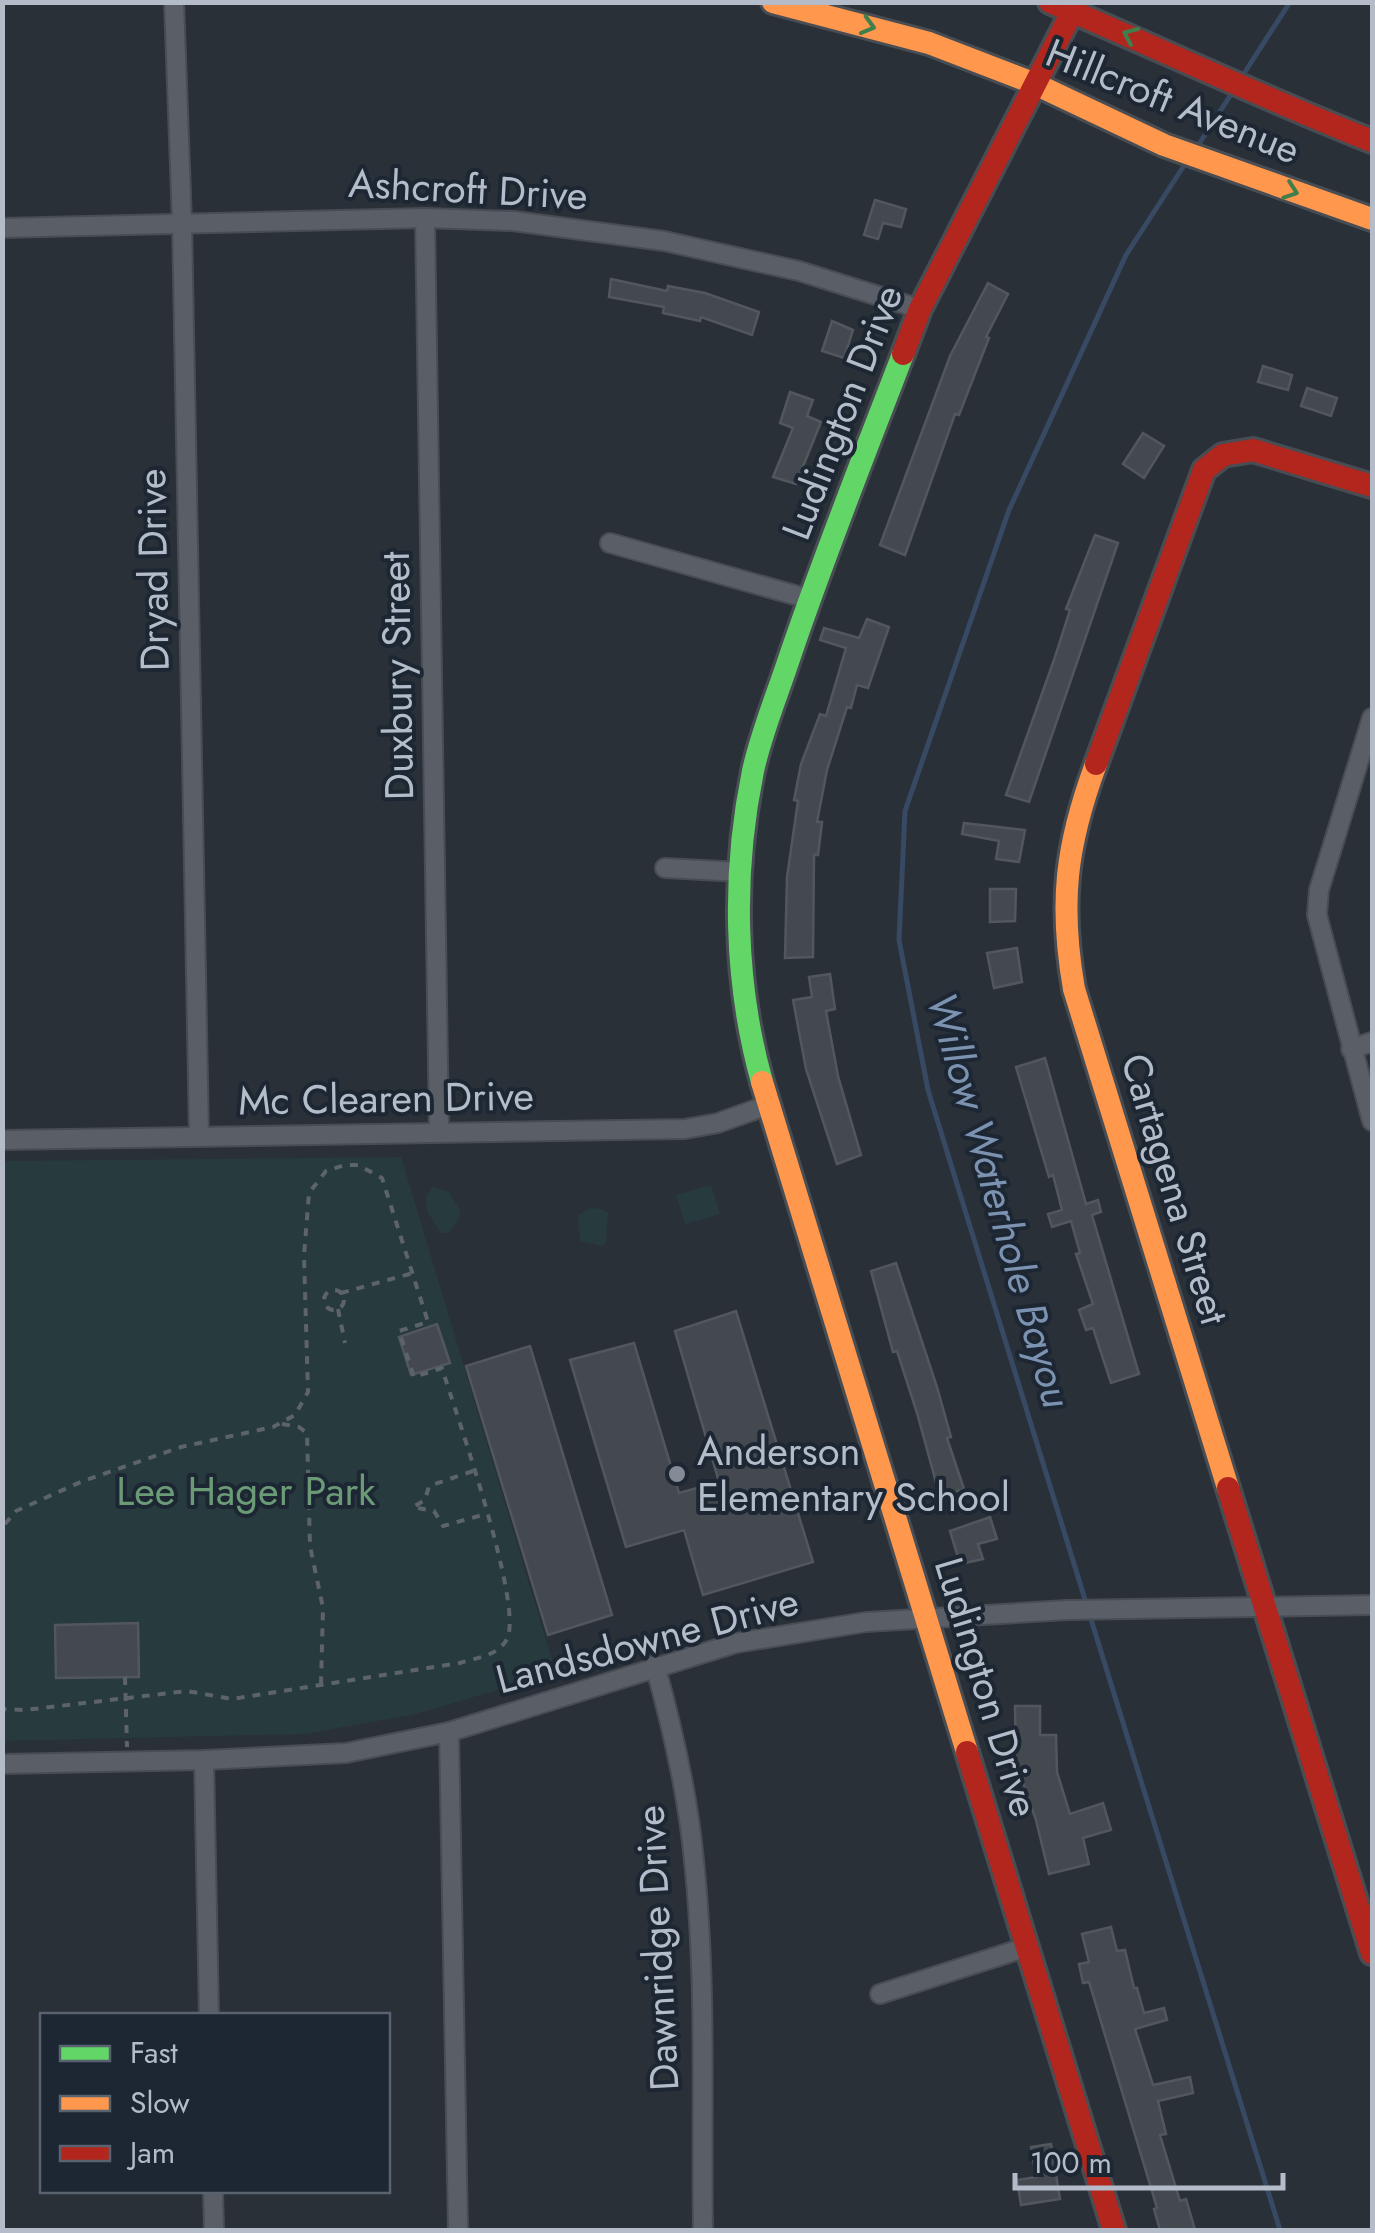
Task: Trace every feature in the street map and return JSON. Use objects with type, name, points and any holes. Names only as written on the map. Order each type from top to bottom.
[{"type":"street","name":"Dryad Drive","points":[[174,2],[182,222],[198,1136]]},
{"type":"street","name":"Hillcroft Avenue","points":[[773,2],[929,44],[1032,83],[1164,145],[1372,219]]},
{"type":"street","name":"Hillcroft Avenue","points":[[1066,5],[1262,98],[1372,141]]},
{"type":"street","name":"Ludington Drive","points":[[1066,5],[1032,83],[920,309],[808,600],[753,773],[738,918],[749,1036],[768,1105],[1114,2230]]},
{"type":"street","name":"Ashcroft Drive","points":[[2,228],[425,218],[513,221],[664,241],[799,271],[920,309]]},
{"type":"street","name":"Duxbury Street","points":[[425,218],[440,1132]]},
{"type":"street","name":"Cartagena Street","points":[[1372,486],[1253,450],[1223,456],[1204,470],[1075,820],[1066,867],[1064,912],[1074,990],[1372,1953]]},
{"type":"street","points":[[610,543],[808,600]]},
{"type":"street","points":[[1372,718],[1369,739],[1318,890],[1317,915],[1372,1121]]},
{"type":"street","points":[[666,868],[740,872]]},
{"type":"street","points":[[1351,1049],[1372,1042]]},
{"type":"street","name":"Mc Clearen Drive","points":[[2,1140],[685,1129],[718,1123],[768,1105]]},
{"type":"street","name":"Landsdowne Drive","points":[[2,1764],[346,1753],[449,1732],[655,1665],[778,1634],[927,1618],[1067,1610],[1372,1606]]},
{"type":"street","name":"Dawnridge Drive","points":[[655,1665],[677,1745],[694,1860],[699,1938],[703,2230]]},
{"type":"street","points":[[449,1732],[458,2230]]},
{"type":"street","points":[[204,1760],[210,2013]]},
{"type":"street","points":[[880,1994],[1027,1947]]},
{"type":"street","points":[[213,2193],[214,2230]]},
{"type":"path","points":[[2,1709],[25,1710],[187,1691],[232,1698],[460,1663],[500,1648],[508,1637],[509,1605],[486,1514],[442,1368],[414,1377],[399,1331],[428,1322],[382,1178],[358,1164],[326,1171],[309,1193],[305,1213],[308,1392],[295,1415],[282,1424]]},
{"type":"path","points":[[338,1309],[328,1308],[324,1299],[329,1291],[341,1293],[413,1273]]},
{"type":"path","points":[[338,1309],[344,1302],[341,1293]]},
{"type":"path","points":[[338,1309],[345,1343]]},
{"type":"path","points":[[2,1540],[5,1524],[16,1511],[83,1481],[181,1446],[282,1424],[299,1427],[307,1433],[310,1546],[323,1608],[321,1684]]},
{"type":"path","points":[[473,1471],[429,1486],[426,1500],[413,1507],[434,1512],[443,1526],[486,1514]]},
{"type":"path","points":[[126,1677],[128,1762]]},
{"type":"green space","name":"Lee Hager Park","points":[[401,1157],[556,1673],[412,1715],[303,1734],[3,1741],[2,1161]]},
{"type":"green space","points":[[711,1185],[720,1214],[685,1224],[676,1195]]},
{"type":"green space","points":[[433,1187],[449,1192],[460,1210],[449,1233],[441,1233],[428,1213],[426,1197]]},
{"type":"green space","points":[[599,1208],[608,1213],[606,1242],[602,1246],[580,1241],[578,1215]]},
{"type":"building","points":[[875,200],[906,209],[901,227],[883,223],[878,239],[864,235]]},
{"type":"building","points":[[611,279],[667,291],[668,286],[705,293],[759,312],[752,335],[701,317],[700,321],[663,313],[664,307],[609,297]]},
{"type":"building","points":[[988,283],[1008,294],[986,337],[989,338],[959,415],[955,414],[905,555],[880,545],[950,356]]},
{"type":"building","points":[[832,321],[853,330],[844,358],[822,351]]},
{"type":"building","points":[[1263,366],[1292,375],[1288,390],[1258,382]]},
{"type":"building","points":[[1307,388],[1337,398],[1331,416],[1301,406]]},
{"type":"building","points":[[790,392],[813,400],[807,416],[821,422],[796,484],[773,477],[793,428],[780,423]]},
{"type":"building","points":[[1143,433],[1164,446],[1144,478],[1123,464]]},
{"type":"building","points":[[1095,535],[1118,543],[1029,802],[1006,795],[1055,657],[1070,610],[1066,609]]},
{"type":"building","points":[[867,619],[889,627],[868,688],[857,685],[851,708],[847,707],[827,770],[817,822],[822,822],[818,855],[814,855],[813,957],[785,958],[787,877],[801,764],[820,714],[826,716],[846,648],[820,640],[824,628],[859,638]]},
{"type":"building","points":[[964,823],[1025,830],[1019,862],[996,859],[999,841],[962,834]]},
{"type":"building","points":[[990,889],[1016,889],[1015,921],[990,922]]},
{"type":"building","points":[[1017,948],[1022,982],[994,988],[987,953]]},
{"type":"building","points":[[830,974],[835,1009],[826,1011],[838,1076],[861,1155],[837,1164],[806,1069],[793,1000],[812,997],[809,977]]},
{"type":"building","points":[[1045,1058],[1086,1204],[1098,1200],[1101,1212],[1092,1215],[1139,1374],[1111,1383],[1093,1328],[1086,1330],[1079,1310],[1093,1304],[1076,1254],[1080,1253],[1071,1221],[1052,1227],[1048,1214],[1062,1210],[1016,1067]]},
{"type":"building","points":[[896,1263],[937,1387],[951,1437],[947,1438],[964,1489],[940,1497],[871,1271]]},
{"type":"building","points":[[736,1311],[813,1562],[703,1595],[684,1530],[626,1547],[570,1360],[634,1343],[679,1493],[719,1482],[675,1331]]},
{"type":"building","points":[[437,1324],[450,1363],[411,1375],[399,1337]]},
{"type":"building","points":[[530,1346],[612,1615],[548,1635],[466,1366]]},
{"type":"building","points":[[990,1517],[997,1539],[978,1544],[983,1559],[960,1564],[950,1531]]},
{"type":"building","points":[[138,1623],[139,1677],[56,1678],[55,1625]]},
{"type":"building","points":[[1015,1706],[1040,1706],[1040,1735],[1056,1735],[1057,1772],[1070,1814],[1103,1803],[1111,1830],[1083,1838],[1089,1864],[1049,1874],[1016,1763]]},
{"type":"building","points":[[1111,1927],[1117,1951],[1125,1950],[1144,2013],[1164,2008],[1167,2020],[1135,2029],[1153,2085],[1190,2077],[1193,2093],[1158,2101],[1166,2134],[1160,2135],[1180,2201],[1186,2199],[1195,2230],[1160,2230],[1154,2209],[1157,2208],[1089,1982],[1083,1983],[1079,1964],[1089,1962],[1082,1934]]},
{"type":"building","points":[[1051,2144],[1060,2199],[1021,2205],[1017,2180],[1036,2177],[1031,2147]]},
{"type":"waterway","name":"Willow Waterhole Bayou","points":[[1243,75],[1290,2]]},
{"type":"waterway","name":"Willow Waterhole Bayou","points":[[1197,147],[1232,93]]},
{"type":"waterway","name":"Willow Waterhole Bayou","points":[[1087,1606],[928,1090],[899,940],[905,811],[1009,510],[1126,255],[1185,164]]},
{"type":"waterway","name":"Willow Waterhole Bayou","points":[[1090,1616],[1280,2230]]},
{"type":"traffic: fast","points":[[762,1082],[746,1006],[739,927],[742,849],[753,771],[815,584],[903,354]]},
{"type":"traffic: slow","points":[[773,2],[929,43],[1033,83],[1164,145],[1372,219]]},
{"type":"traffic: slow","points":[[1096,764],[1078,821],[1068,875],[1067,929],[1074,989],[1228,1488]]},
{"type":"traffic: slow","points":[[762,1082],[967,1752]]},
{"type":"traffic: jam","points":[[1050,2],[1372,141]]},
{"type":"traffic: jam","points":[[903,354],[920,309],[1073,10]]},
{"type":"traffic: jam","points":[[1096,764],[1204,470],[1223,455],[1253,450],[1372,486]]},
{"type":"traffic: jam","points":[[1228,1488],[1372,1953]]},
{"type":"traffic: jam","points":[[967,1752],[1114,2230]]},
{"type":"place","name":"Anderson Elementary School","points":[[677,1474]]}]
